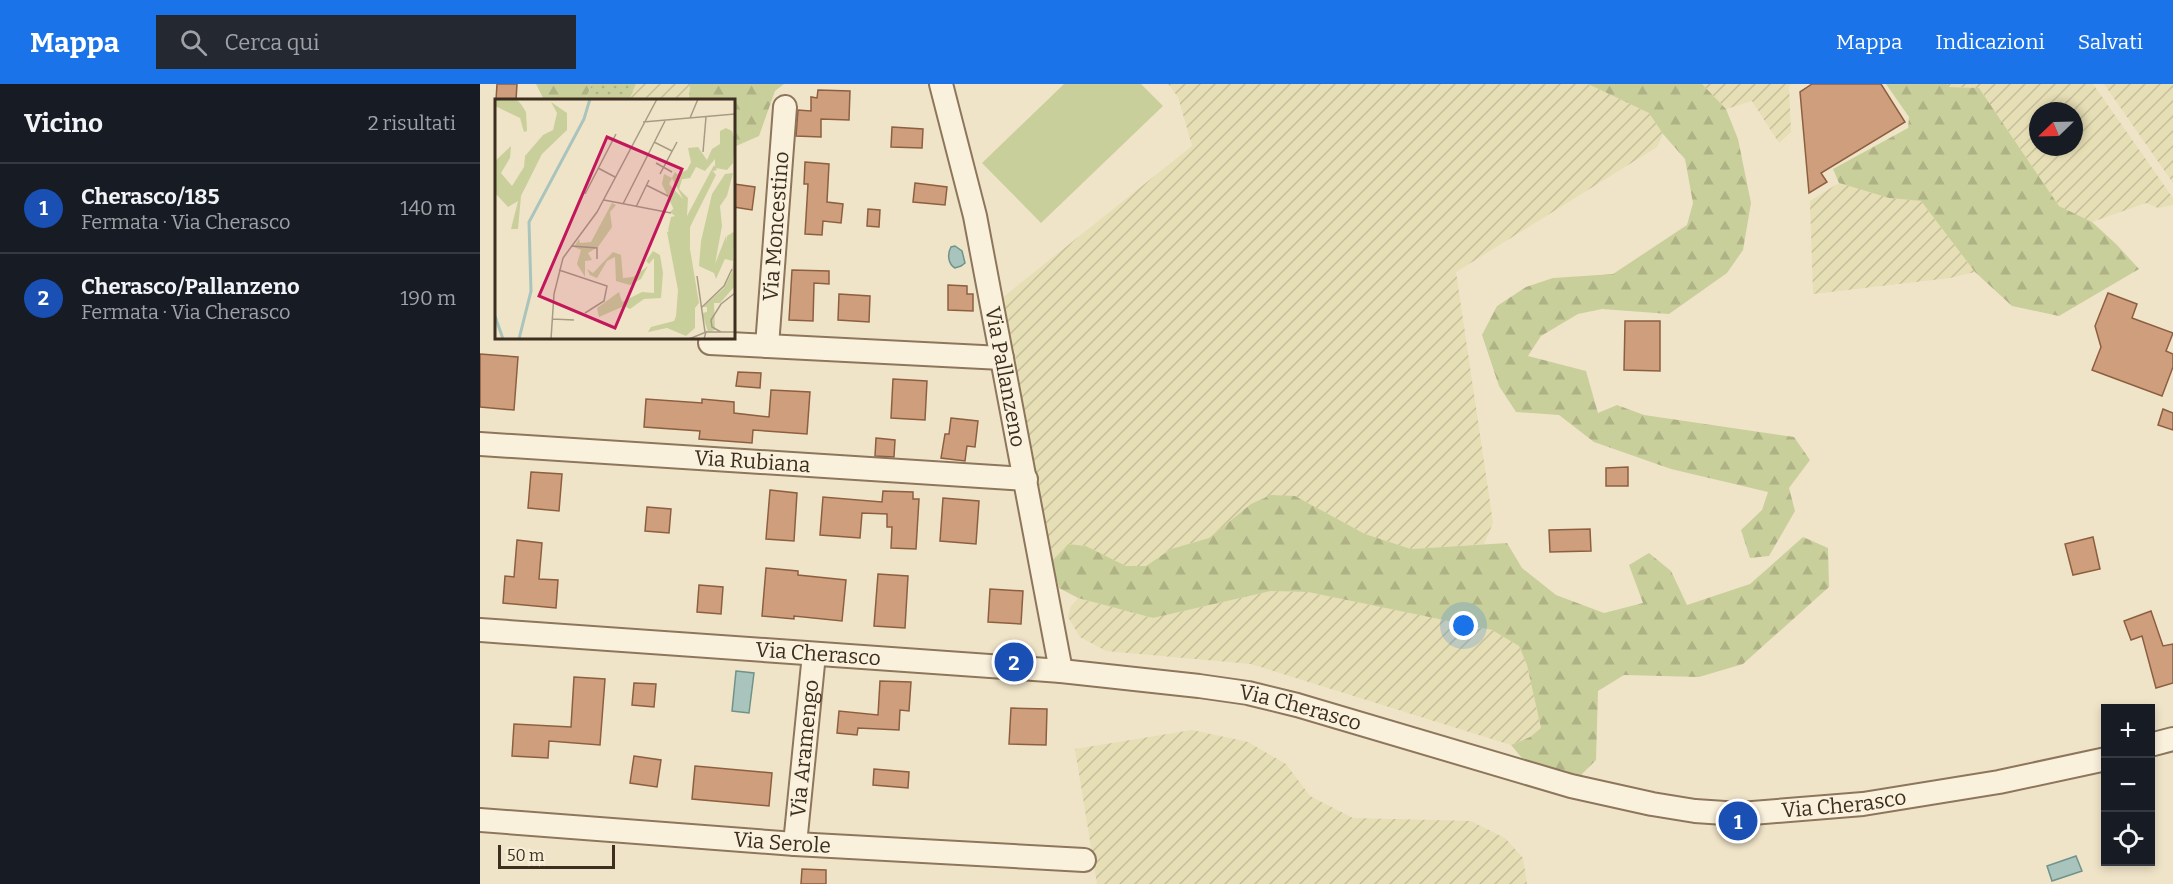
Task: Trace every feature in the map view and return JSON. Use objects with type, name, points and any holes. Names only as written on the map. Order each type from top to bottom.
[{"type":"street","name":"Via Pallanzeno","points":[[941,84],[975,216],[1061,671]]},
{"type":"street","name":"Via Moncestino","points":[[767,346],[785,107]]},
{"type":"street","points":[[710,343],[1002,358]]},
{"type":"street","name":"Via Rubiana","points":[[480,444],[1026,479]]},
{"type":"street","name":"Via Cherasco","points":[[480,630],[1061,671],[1248,693],[1297,705],[1571,786],[1695,811],[1740,814],[1863,804],[1999,782],[2101,760]]},
{"type":"street","name":"Via Aramengo","points":[[795,844],[814,654]]},
{"type":"street","points":[[2155,744],[2173,739]]},
{"type":"street","name":"Via Serole","points":[[480,820],[795,844],[1084,860]]},
{"type":"shaded area","points":[[636,84],[690,84],[689,99],[629,99]]},
{"type":"shaded area","points":[[1168,84],[1588,84],[1649,113],[1663,134],[1657,147],[1456,272],[1493,523],[1484,544],[1411,549],[1365,534],[1295,496],[1251,504],[1209,538],[1171,549],[1146,566],[1126,566],[1086,546],[1068,544],[1052,563],[1002,298],[1192,146],[1178,97]]},
{"type":"shaded area","points":[[1702,84],[1792,84],[1789,86],[1791,132],[1779,143],[1752,101],[1726,109]]},
{"type":"shaded area","points":[[1947,84],[2093,84],[2173,198],[2173,205],[2158,208],[2146,203],[2092,222],[2059,206],[1979,88],[1948,87]]},
{"type":"shaded area","points":[[2104,84],[2173,84],[2173,183]]},
{"type":"shaded area","points":[[1839,183],[1889,198],[1921,201],[1975,272],[1950,278],[1813,294],[1810,201]]},
{"type":"shaded area","points":[[1271,591],[1308,592],[1492,630],[1519,646],[1527,665],[1541,728],[1530,737],[1511,745],[1251,664],[1106,651],[1080,637],[1068,617],[1071,606],[1078,598],[1153,618]]},
{"type":"shaded area","points":[[1192,730],[1248,742],[1286,764],[1310,796],[1353,818],[1471,821],[1505,838],[1523,858],[1527,884],[1097,884],[1075,749]]},
{"type":"green space","points":[[536,84],[592,84],[585,99],[544,99]]},
{"type":"green space","points":[[592,84],[636,84],[629,99],[585,99]]},
{"type":"green space","points":[[690,84],[784,84],[775,91],[759,136],[735,147],[735,99],[689,99]]},
{"type":"green space","points":[[1064,84],[1141,84],[1163,106],[1041,223],[982,163]]},
{"type":"green space","points":[[1588,84],[1702,84],[1726,109],[1738,139],[1751,203],[1743,250],[1727,273],[1669,314],[1602,309],[1578,314],[1541,336],[1528,356],[1586,371],[1598,413],[1617,405],[1644,415],[1794,437],[1810,460],[1789,488],[1795,511],[1769,556],[1750,558],[1741,530],[1762,510],[1768,492],[1671,469],[1594,442],[1559,415],[1516,412],[1499,386],[1482,335],[1497,306],[1526,287],[1553,278],[1613,274],[1687,225],[1693,203],[1685,159],[1663,134],[1649,113]]},
{"type":"green space","points":[[1886,84],[1947,84],[1949,87],[1979,88],[2059,206],[2092,222],[2139,269],[2059,316],[2012,306],[1975,272],[1921,201],[1889,198],[1839,183],[1833,169],[1908,128],[1909,117]]},
{"type":"green space","points":[[1271,495],[1295,496],[1365,534],[1411,549],[1507,543],[1522,568],[1556,595],[1604,613],[1643,603],[1629,565],[1649,553],[1671,571],[1687,605],[1750,584],[1803,537],[1828,548],[1829,587],[1743,664],[1699,677],[1624,675],[1598,691],[1596,760],[1579,777],[1522,758],[1511,745],[1530,737],[1541,728],[1527,665],[1519,646],[1492,630],[1308,592],[1271,591],[1153,618],[1078,598],[1059,588],[1052,563],[1068,544],[1086,546],[1126,566],[1146,566],[1171,549],[1209,538],[1251,504]]},
{"type":"water","points":[[955,246],[962,251],[965,263],[955,268],[949,256],[951,247]]},
{"type":"water","points":[[736,671],[754,673],[749,713],[732,711]]},
{"type":"water","points":[[2076,856],[2082,871],[2052,881],[2047,866]]},
{"type":"building","points":[[497,84],[517,84],[516,99],[496,99]]},
{"type":"building","points":[[1812,84],[1881,84],[1905,122],[1821,173],[1827,182],[1809,193],[1800,92]]},
{"type":"building","points":[[818,90],[850,91],[849,120],[821,119],[821,137],[796,136],[798,110],[811,111],[811,97],[817,98]]},
{"type":"building","points":[[892,127],[923,129],[922,148],[891,147]]},
{"type":"building","points":[[805,162],[829,164],[827,202],[843,204],[841,223],[823,221],[822,235],[805,234],[808,184],[804,184]]},
{"type":"building","points":[[915,183],[947,187],[945,205],[913,202]]},
{"type":"building","points":[[735,184],[755,187],[752,210],[735,207]]},
{"type":"building","points":[[868,209],[880,210],[879,227],[867,226]]},
{"type":"building","points":[[792,270],[829,271],[829,284],[814,283],[813,321],[789,320]]},
{"type":"building","points":[[948,285],[967,286],[967,294],[973,294],[973,311],[948,310]]},
{"type":"building","points":[[2108,293],[2137,304],[2132,318],[2173,333],[2166,351],[2173,354],[2173,367],[2162,396],[2092,370],[2101,347],[2095,326]]},
{"type":"building","points":[[839,294],[870,296],[869,322],[838,320]]},
{"type":"building","points":[[1625,321],[1660,321],[1660,371],[1624,370]]},
{"type":"building","points":[[480,354],[518,357],[514,410],[480,407]]},
{"type":"building","points":[[738,372],[761,373],[760,388],[736,386]]},
{"type":"building","points":[[893,379],[927,381],[925,420],[891,418]]},
{"type":"building","points":[[771,390],[810,392],[807,434],[753,430],[752,443],[699,439],[700,431],[644,427],[646,399],[702,403],[702,399],[734,402],[734,413],[769,417]]},
{"type":"building","points":[[2163,409],[2173,413],[2173,430],[2158,425]]},
{"type":"building","points":[[951,418],[978,421],[975,447],[967,446],[965,461],[941,458],[945,434],[949,434]]},
{"type":"building","points":[[876,438],[895,440],[894,457],[875,456]]},
{"type":"building","points":[[1628,467],[1628,486],[1606,486],[1606,468]]},
{"type":"building","points":[[531,472],[562,474],[559,511],[528,508]]},
{"type":"building","points":[[770,490],[797,493],[794,541],[766,539]]},
{"type":"building","points":[[883,491],[913,492],[913,499],[919,499],[916,549],[891,548],[892,527],[887,527],[887,514],[862,513],[860,538],[820,535],[823,497],[882,502]]},
{"type":"building","points":[[943,498],[979,501],[976,544],[940,541]]},
{"type":"building","points":[[647,507],[671,509],[669,533],[645,531]]},
{"type":"building","points":[[1590,529],[1591,551],[1550,552],[1549,530]]},
{"type":"building","points":[[2093,537],[2100,569],[2073,575],[2065,544]]},
{"type":"building","points":[[517,540],[542,543],[539,579],[558,580],[556,608],[503,603],[505,576],[514,577]]},
{"type":"building","points":[[766,568],[798,571],[798,575],[846,580],[842,621],[794,616],[794,619],[762,616]]},
{"type":"building","points":[[878,574],[908,576],[905,628],[874,626]]},
{"type":"building","points":[[699,585],[723,587],[721,614],[697,612]]},
{"type":"building","points":[[990,589],[1023,591],[1021,624],[988,622]]},
{"type":"building","points":[[2151,611],[2163,646],[2173,644],[2173,683],[2156,688],[2142,636],[2131,640],[2124,621]]},
{"type":"building","points":[[574,677],[605,679],[600,745],[549,741],[548,758],[512,756],[514,724],[571,727]]},
{"type":"building","points":[[880,681],[911,682],[909,711],[900,710],[899,730],[858,728],[857,735],[837,733],[839,711],[878,715]]},
{"type":"building","points":[[634,683],[656,684],[654,707],[632,705]]},
{"type":"building","points":[[1011,708],[1047,709],[1046,745],[1009,744]]},
{"type":"building","points":[[634,756],[661,760],[657,787],[630,783]]},
{"type":"building","points":[[695,766],[772,773],[769,806],[692,799]]},
{"type":"building","points":[[874,769],[909,772],[908,788],[873,785]]},
{"type":"building","points":[[802,869],[826,870],[826,884],[801,884]]},
{"type":"place","name":"Cherasco/Pallanzeno","points":[[1014,662]]},
{"type":"place","name":"Cherasco/185","points":[[1738,821]]}]
